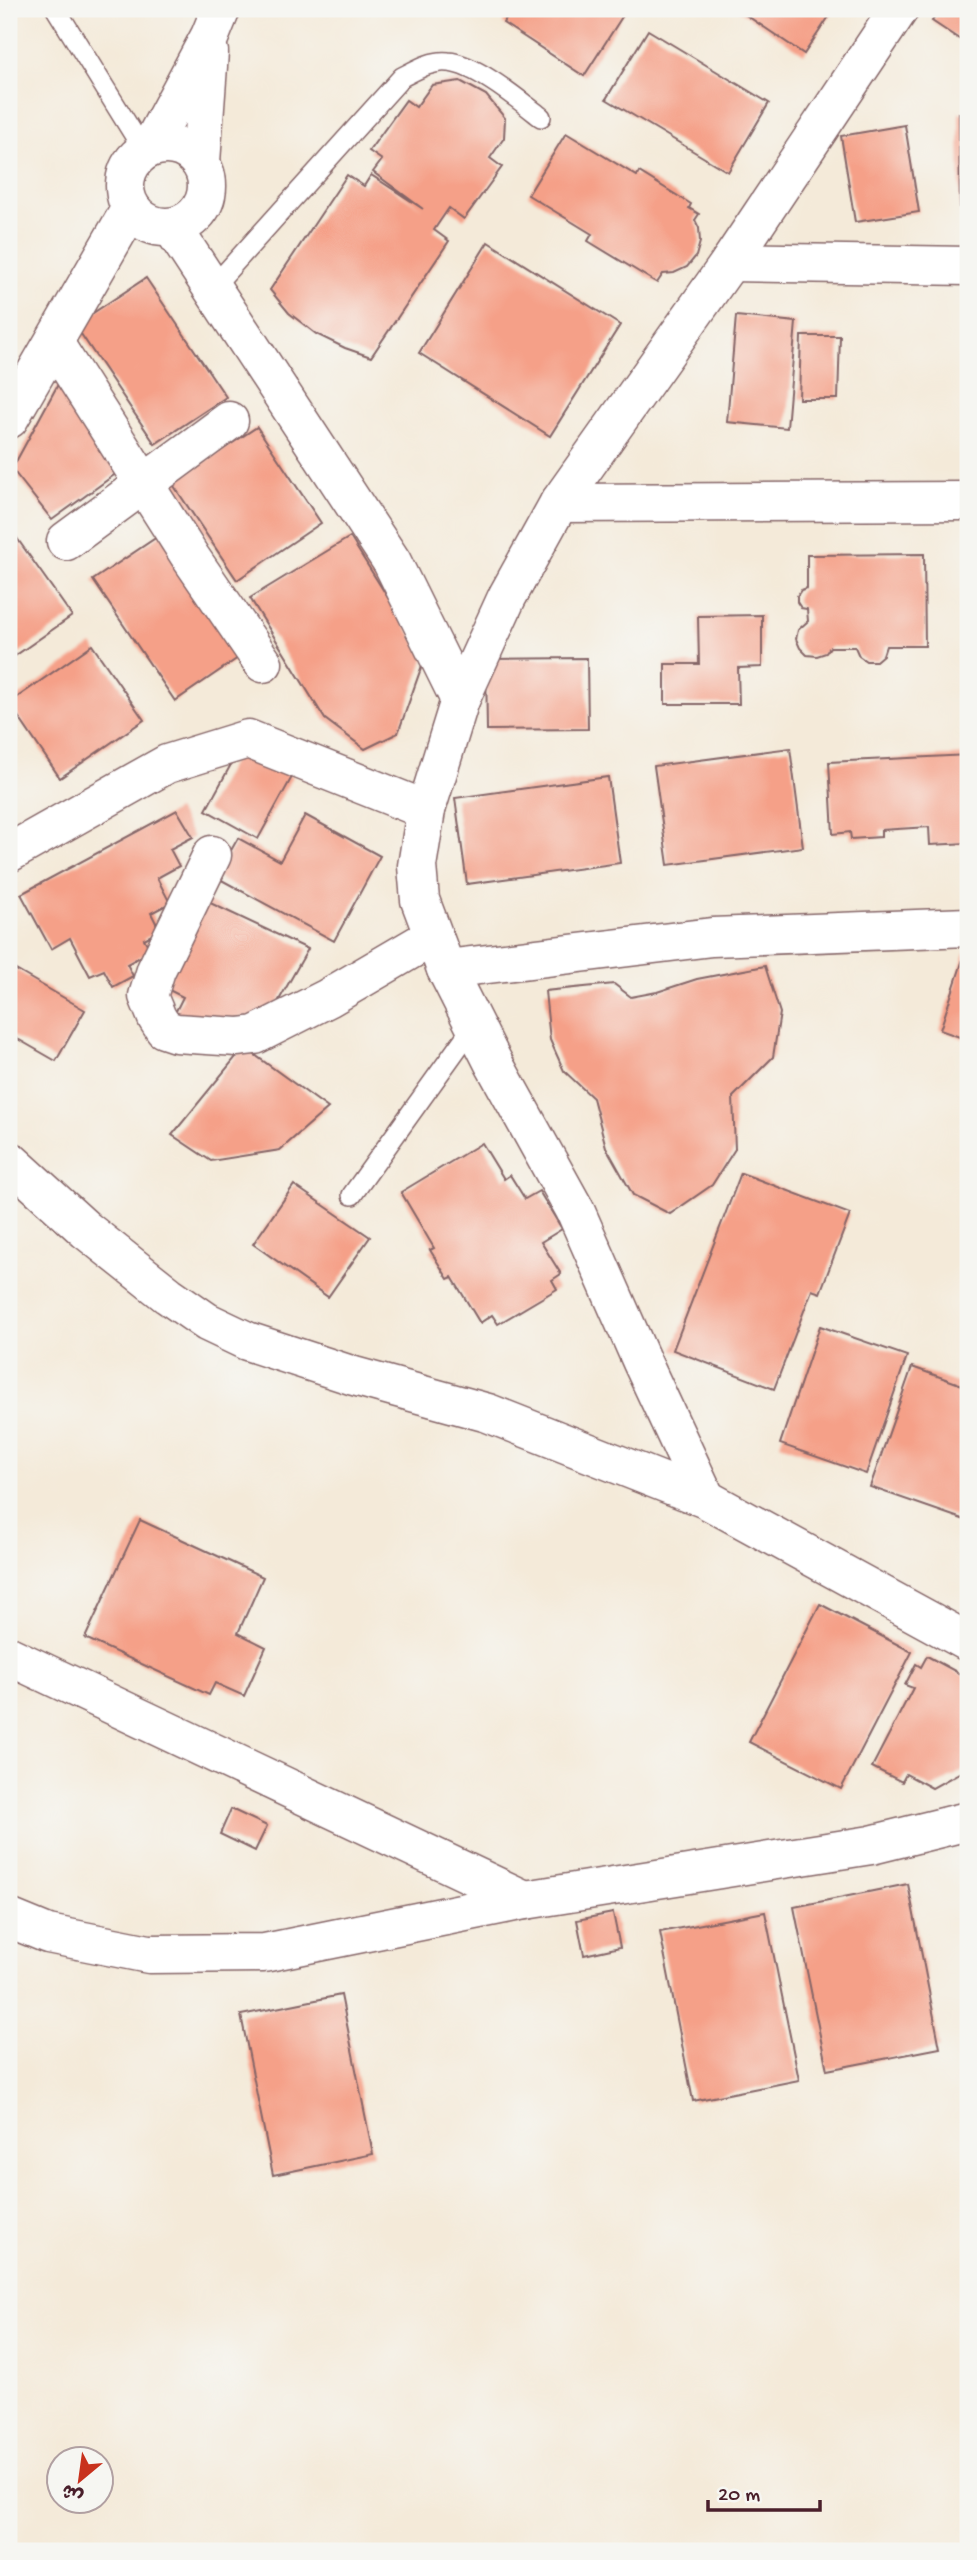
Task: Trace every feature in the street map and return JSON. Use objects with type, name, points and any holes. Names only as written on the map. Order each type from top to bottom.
[{"type":"street","points":[[706,1499],[575,1210],[474,1026],[439,953],[420,900],[417,866],[426,810],[460,700],[506,597],[559,503],[730,262],[899,9]]},
{"type":"street","points":[[148,149],[216,22]]},
{"type":"street","points":[[201,162],[216,22]]},
{"type":"street","points":[[164,144],[178,146],[191,152],[201,162],[207,174],[205,202],[187,222],[172,227],[159,227],[146,222],[131,208],[125,189],[125,176],[131,163],[148,149],[164,144]]},
{"type":"street","points":[[9,419],[131,208]]},
{"type":"street","points":[[172,227],[392,562],[460,700]]},
{"type":"street","points":[[730,262],[968,266]]},
{"type":"street","points":[[54,343],[191,558],[263,663]]},
{"type":"street","points":[[66,541],[229,421]]},
{"type":"street","points":[[559,503],[968,501]]},
{"type":"street","points":[[9,853],[167,765],[248,739],[426,810]]},
{"type":"street","points":[[212,855],[156,970],[148,996],[164,1029],[176,1033],[238,1037],[255,1035],[327,998],[439,953],[712,937],[968,927]]},
{"type":"street","points":[[9,1160],[86,1230],[168,1295],[207,1322],[247,1341],[330,1368],[488,1413],[706,1499],[968,1642]]},
{"type":"street","points":[[9,1656],[525,1900]]},
{"type":"street","points":[[9,1919],[48,1934],[149,1954],[264,1953],[525,1900],[871,1845],[968,1821]]},
{"type":"lane","points":[[56,9],[148,149]]},
{"type":"lane","points":[[212,288],[402,77],[424,65],[449,62],[473,70],[503,88],[541,117]]},
{"type":"lane","points":[[352,1195],[474,1026]]},
{"type":"building","points":[[512,9],[627,9],[584,76],[503,23]]},
{"type":"building","points":[[737,9],[834,9],[804,54]]},
{"type":"building","points":[[941,9],[968,9],[968,45],[932,21]]},
{"type":"building","points":[[648,30],[769,103],[728,172],[606,99]]},
{"type":"building","points":[[460,81],[486,95],[505,118],[504,138],[490,158],[502,167],[464,219],[449,208],[440,221],[434,230],[449,241],[371,357],[316,334],[289,313],[270,290],[347,175],[364,186],[371,175],[423,209],[373,172],[382,160],[369,151],[406,100],[416,107],[432,85]]},
{"type":"building","points":[[959,113],[968,113],[968,210],[960,210]]},
{"type":"building","points":[[905,125],[919,212],[855,222],[841,136]]},
{"type":"building","points":[[566,133],[637,176],[639,172],[691,204],[689,208],[699,214],[695,220],[699,228],[700,242],[696,256],[687,267],[674,273],[663,274],[657,283],[588,241],[592,234],[528,195]]},
{"type":"building","points":[[488,242],[620,325],[550,436],[419,353]]},
{"type":"building","points":[[146,278],[226,397],[155,444],[75,325]]},
{"type":"building","points":[[736,316],[796,322],[787,428],[727,422]]},
{"type":"building","points":[[801,336],[840,336],[838,399],[799,399]]},
{"type":"building","points":[[62,377],[121,470],[52,520],[12,469]]},
{"type":"building","points":[[257,427],[321,523],[237,580],[172,483]]},
{"type":"building","points":[[169,529],[251,649],[175,701],[93,580]]},
{"type":"building","points":[[14,534],[72,616],[9,660],[9,538]]},
{"type":"building","points":[[350,537],[425,657],[398,733],[365,749],[325,719],[250,598]]},
{"type":"building","points":[[924,554],[925,646],[886,646],[883,655],[876,661],[866,661],[859,656],[855,647],[830,647],[826,653],[817,656],[807,655],[800,648],[796,639],[798,630],[808,621],[807,609],[801,608],[797,596],[801,590],[807,588],[807,555]]},
{"type":"building","points":[[762,615],[762,667],[738,668],[739,704],[665,704],[665,664],[699,664],[698,616]]},
{"type":"building","points":[[92,645],[144,720],[60,778],[9,703]]},
{"type":"building","points":[[587,658],[588,729],[487,730],[486,659]]},
{"type":"building","points":[[240,748],[292,777],[258,839],[206,810]]},
{"type":"building","points":[[790,748],[803,847],[668,865],[654,766]]},
{"type":"building","points":[[968,755],[968,843],[930,845],[929,827],[881,830],[881,837],[851,839],[850,832],[833,834],[829,762]]},
{"type":"building","points":[[608,777],[620,863],[467,884],[455,798]]},
{"type":"building","points":[[177,810],[193,837],[170,849],[179,866],[157,878],[170,903],[151,913],[160,931],[144,939],[151,951],[127,964],[133,976],[113,987],[104,970],[90,976],[70,938],[51,949],[21,894]]},
{"type":"building","points":[[305,815],[380,856],[334,941],[216,877],[238,838],[280,861]]},
{"type":"building","points":[[206,901],[308,949],[270,1016],[218,1019],[174,1015],[183,997],[165,988]]},
{"type":"building","points":[[968,944],[968,1040],[940,1030]]},
{"type":"building","points":[[9,966],[85,1010],[56,1061],[9,1034]]},
{"type":"building","points":[[765,966],[780,1013],[773,1057],[733,1097],[735,1149],[712,1185],[670,1214],[633,1195],[606,1147],[593,1098],[564,1071],[550,1040],[545,991],[614,984],[631,997],[697,979]]},
{"type":"building","points":[[244,1047],[328,1108],[280,1150],[211,1161],[172,1135]]},
{"type":"building","points":[[482,1143],[504,1179],[510,1175],[525,1199],[539,1191],[562,1229],[541,1242],[561,1274],[552,1280],[557,1289],[498,1324],[492,1315],[480,1323],[452,1277],[448,1279],[430,1250],[434,1248],[401,1192]]},
{"type":"building","points":[[741,1173],[850,1214],[820,1293],[812,1290],[774,1389],[673,1350]]},
{"type":"building","points":[[294,1185],[370,1237],[328,1297],[253,1244]]},
{"type":"building","points":[[820,1326],[907,1356],[866,1474],[780,1444]]},
{"type":"building","points":[[912,1367],[968,1387],[968,1521],[870,1487]]},
{"type":"building","points":[[140,1520],[263,1577],[238,1633],[266,1647],[244,1696],[215,1683],[209,1695],[85,1638]]},
{"type":"building","points":[[820,1604],[912,1652],[841,1789],[749,1742]]},
{"type":"building","points":[[927,1656],[968,1678],[968,1768],[932,1788],[906,1774],[902,1782],[872,1767],[913,1688],[905,1685],[916,1664],[921,1667]]},
{"type":"building","points":[[231,1809],[267,1826],[255,1851],[220,1834]]},
{"type":"building","points":[[908,1884],[940,2048],[827,2070],[794,1907]]},
{"type":"building","points":[[765,1912],[799,2080],[693,2101],[660,1932]]},
{"type":"building","points":[[613,1913],[620,1947],[584,1955],[577,1920]]},
{"type":"building","points":[[341,1995],[373,2154],[273,2175],[241,2015]]}]
